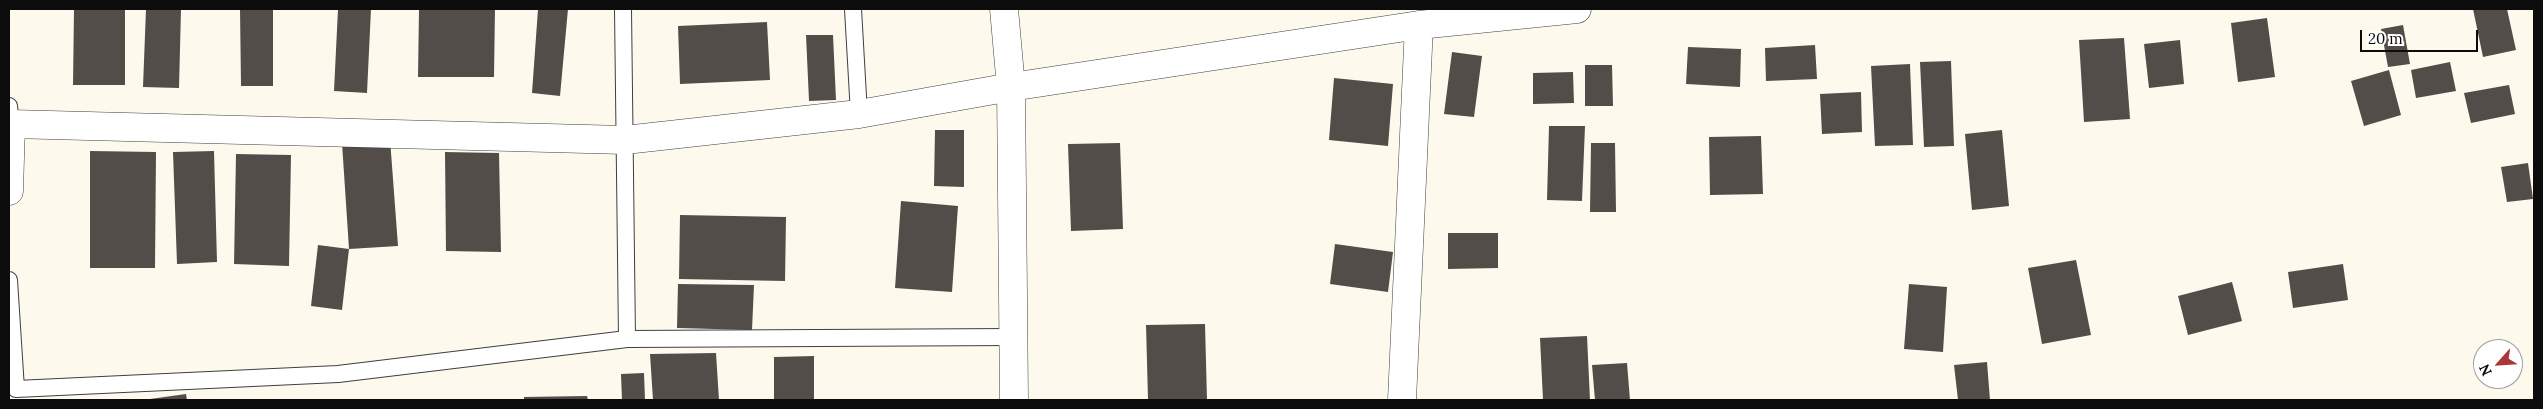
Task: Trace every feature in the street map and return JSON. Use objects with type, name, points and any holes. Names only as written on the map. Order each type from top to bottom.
[{"type":"street","points":[[1004,9],[1011,87],[1014,400]]},
{"type":"street","points":[[9,191],[10,115],[625,140],[859,114],[1011,87],[1418,24],[1577,9]]},
{"type":"street","points":[[1402,400],[1418,24]]},
{"type":"lane","points":[[623,9],[627,339]]},
{"type":"lane","points":[[853,9],[859,114]]},
{"type":"lane","points":[[9,280],[16,389],[338,374],[627,339],[1013,337]]},
{"type":"building","points":[[74,9],[125,9],[125,85],[73,85]]},
{"type":"building","points":[[146,9],[181,9],[179,88],[143,87]]},
{"type":"building","points":[[240,9],[273,9],[273,86],[241,86]]},
{"type":"building","points":[[338,9],[371,9],[367,93],[334,91]]},
{"type":"building","points":[[419,9],[495,9],[494,77],[418,77]]},
{"type":"building","points":[[538,9],[568,9],[560,96],[532,93]]},
{"type":"building","points":[[2473,9],[2507,9],[2516,50],[2483,57]]},
{"type":"building","points":[[2267,18],[2275,77],[2238,82],[2231,23]]},
{"type":"building","points":[[767,22],[770,80],[680,84],[678,26]]},
{"type":"building","points":[[2403,25],[2410,64],[2388,67],[2381,29]]},
{"type":"building","points":[[806,35],[833,35],[836,100],[809,101]]},
{"type":"building","points":[[2124,38],[2130,119],[2084,122],[2079,40]]},
{"type":"building","points":[[2180,40],[2184,84],[2149,88],[2144,44]]},
{"type":"building","points":[[1815,45],[1817,79],[1766,81],[1765,48]]},
{"type":"building","points":[[1688,47],[1741,49],[1740,87],[1686,84]]},
{"type":"building","points":[[1452,52],[1482,56],[1474,117],[1444,114]]},
{"type":"building","points":[[1951,61],[1954,146],[1924,147],[1920,62]]},
{"type":"building","points":[[2450,62],[2456,91],[2416,98],[2411,70]]},
{"type":"building","points":[[1910,64],[1913,145],[1875,146],[1871,66]]},
{"type":"building","points":[[1585,65],[1612,65],[1613,106],[1585,106]]},
{"type":"building","points":[[2389,70],[2401,115],[2364,126],[2351,81]]},
{"type":"building","points":[[1573,72],[1574,103],[1533,104],[1533,73]]},
{"type":"building","points":[[1334,78],[1393,84],[1388,146],[1329,140]]},
{"type":"building","points":[[2509,85],[2515,114],[2471,123],[2464,93]]},
{"type":"building","points":[[1861,92],[1862,132],[1822,134],[1820,94]]},
{"type":"building","points":[[1549,126],[1585,126],[1582,201],[1547,200]]},
{"type":"building","points":[[935,130],[964,130],[964,187],[934,186]]},
{"type":"building","points":[[2002,130],[2009,206],[1972,210],[1965,134]]},
{"type":"building","points":[[1761,136],[1763,194],[1710,195],[1709,137]]},
{"type":"building","points":[[390,139],[398,246],[349,249],[342,143]]},
{"type":"building","points":[[1120,143],[1123,229],[1071,231],[1068,144]]},
{"type":"building","points":[[1591,143],[1615,143],[1616,212],[1590,212]]},
{"type":"building","points":[[90,151],[156,152],[155,268],[90,268]]},
{"type":"building","points":[[214,151],[217,262],[177,264],[173,152]]},
{"type":"building","points":[[445,152],[499,153],[501,252],[446,251]]},
{"type":"building","points":[[236,154],[291,155],[289,266],[234,264]]},
{"type":"building","points":[[2528,163],[2533,199],[2507,202],[2501,167]]},
{"type":"building","points":[[901,201],[958,206],[952,292],[895,288]]},
{"type":"building","points":[[680,215],[786,217],[785,281],[679,279]]},
{"type":"building","points":[[1448,233],[1498,233],[1498,268],[1448,269]]},
{"type":"building","points":[[1335,244],[1393,252],[1388,292],[1330,284]]},
{"type":"building","points":[[318,245],[349,249],[342,310],[311,306]]},
{"type":"building","points":[[2076,260],[2091,335],[2042,344],[2028,268]]},
{"type":"building","points":[[2343,264],[2348,300],[2293,308],[2288,272]]},
{"type":"building","points":[[2232,282],[2242,321],[2188,335],[2178,296]]},
{"type":"building","points":[[678,284],[754,285],[752,330],[677,328]]},
{"type":"building","points":[[1909,284],[1947,287],[1943,352],[1904,349]]},
{"type":"building","points":[[1205,324],[1207,400],[1148,400],[1146,325]]},
{"type":"building","points":[[1587,336],[1590,400],[1543,400],[1540,338]]},
{"type":"building","points":[[716,353],[719,400],[653,400],[650,354]]},
{"type":"building","points":[[814,356],[814,400],[774,400],[774,357]]},
{"type":"building","points":[[1987,362],[1990,400],[1958,400],[1954,365]]},
{"type":"building","points":[[1627,363],[1630,400],[1595,400],[1592,365]]},
{"type":"building","points":[[644,373],[645,400],[622,400],[621,374]]},
{"type":"building","points":[[186,394],[187,400],[150,399]]},
{"type":"building","points":[[587,396],[588,400],[524,400],[524,397]]}]
